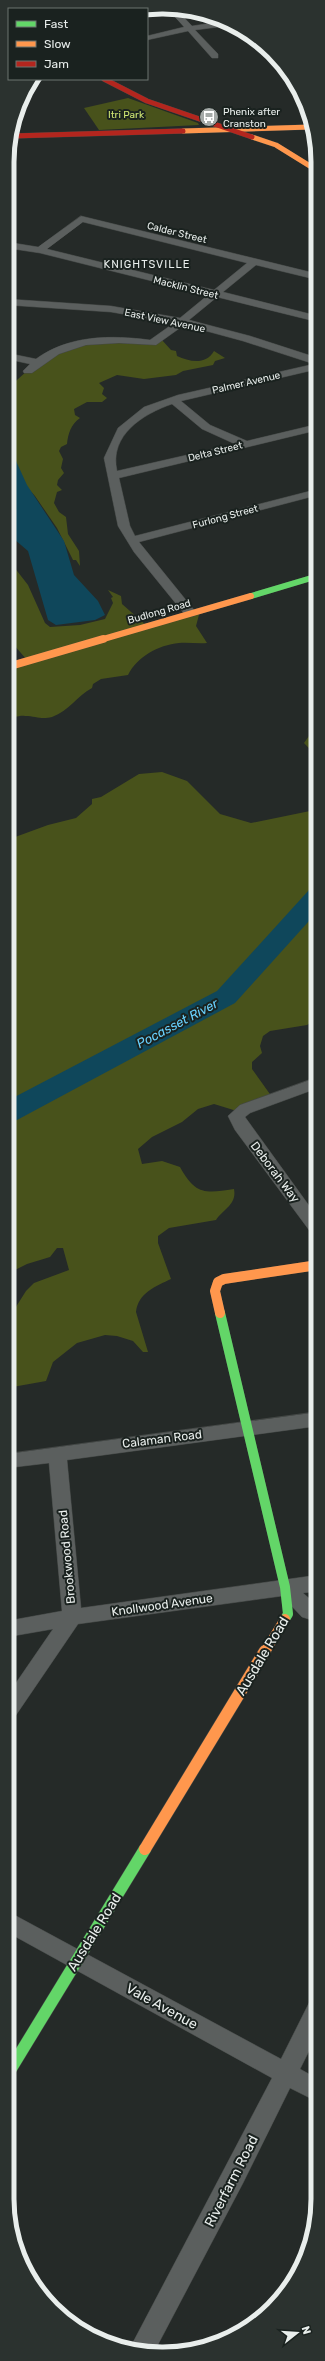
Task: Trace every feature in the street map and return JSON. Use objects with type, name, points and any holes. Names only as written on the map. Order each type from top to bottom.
[{"type":"main road","points":[[106,80],[147,101],[276,145],[311,167]]},
{"type":"main road","points":[[17,136],[307,127]]},
{"type":"main road","name":"Budlong Road","points":[[14,665],[311,578]]},
{"type":"main road","name":"Ausdale Road","points":[[14,2063],[288,1614],[285,1587],[215,1287],[218,1282],[231,1278],[311,1266]]},
{"type":"street","points":[[177,15],[215,56]]},
{"type":"street","points":[[148,38],[190,28],[218,25]]},
{"type":"street","name":"Calder Street","points":[[40,250],[81,219],[311,275]]},
{"type":"street","name":"Macklin Street","points":[[14,246],[40,250],[311,317]]},
{"type":"street","points":[[28,371],[37,362],[63,347],[87,341],[130,340],[152,343],[182,322],[254,262]]},
{"type":"street","name":"East View Avenue","points":[[14,303],[118,310],[182,322],[259,342],[311,360]]},
{"type":"street","points":[[14,357],[37,362]]},
{"type":"street","name":"Palmer Avenue","points":[[190,613],[138,550],[124,526],[109,458],[123,428],[148,409],[174,400],[311,368]]},
{"type":"street","points":[[174,400],[206,427],[245,444]]},
{"type":"street","name":"Delta Street","points":[[112,476],[311,429]]},
{"type":"street","name":"Furlong Street","points":[[132,540],[311,494]]},
{"type":"street","name":"Deborah Way","points":[[311,1085],[238,1113],[236,1116],[241,1126],[311,1221]]},
{"type":"street","name":"Calaman Road","points":[[14,1460],[311,1420]]},
{"type":"street","name":"Brookwood Road","points":[[14,1702],[72,1617],[57,1454]]},
{"type":"street","name":"Knollwood Avenue","points":[[14,1628],[72,1617],[311,1584]]},
{"type":"street","points":[[285,1587],[311,1611]]},
{"type":"street","name":"Vale Avenue","points":[[14,1925],[311,2087]]},
{"type":"street","name":"Riverfarm Road","points":[[144,2346],[235,2175],[311,2023]]},
{"type":"green space","name":"Itri Park","points":[[128,98],[198,123],[199,125],[99,130],[84,108]]},
{"type":"green space","points":[[161,339],[171,350],[176,351],[177,356],[187,360],[197,361],[207,359],[214,351],[225,358],[215,361],[213,365],[183,371],[176,375],[144,379],[117,375],[99,383],[104,388],[102,394],[107,398],[102,402],[87,402],[74,409],[75,415],[80,418],[74,423],[70,430],[67,444],[61,447],[59,451],[63,459],[61,468],[64,473],[58,480],[57,485],[62,490],[57,492],[54,503],[59,512],[66,517],[68,534],[79,551],[80,566],[76,560],[73,560],[57,528],[35,496],[17,476],[14,465],[14,383],[38,361],[88,341],[152,343]]},
{"type":"green space","points":[[14,567],[28,585],[45,623],[50,627],[80,625],[105,619],[113,603],[111,598],[113,597],[108,590],[121,596],[122,604],[147,626],[200,611],[196,626],[207,643],[179,643],[156,649],[143,657],[128,675],[101,679],[93,684],[92,688],[63,711],[48,718],[21,716],[14,718],[14,665],[27,660],[14,645]]},
{"type":"green space","points":[[311,735],[311,750],[304,743]]},
{"type":"green space","points":[[162,772],[187,781],[220,814],[251,823],[311,810],[311,1022],[307,1025],[270,1031],[263,1036],[260,1046],[262,1053],[252,1062],[252,1069],[272,1097],[240,1112],[214,1104],[198,1109],[182,1122],[152,1137],[138,1149],[142,1164],[162,1161],[180,1167],[191,1183],[201,1190],[215,1191],[234,1189],[231,1203],[216,1220],[169,1228],[158,1236],[158,1243],[171,1279],[159,1284],[149,1291],[137,1305],[136,1312],[148,1352],[143,1352],[133,1341],[117,1336],[105,1335],[77,1343],[53,1362],[46,1381],[14,1387],[14,1310],[26,1291],[34,1283],[69,1270],[63,1248],[57,1248],[50,1257],[27,1264],[14,1270],[14,837],[48,825],[76,818],[92,804],[92,799],[101,797],[139,774]]},
{"type":"water","points":[[14,457],[27,485],[64,541],[74,575],[98,601],[105,615],[95,620],[56,625],[48,620],[28,551],[14,539]]},
{"type":"waterway","name":"Pocasset River","points":[[14,1109],[226,997],[311,903]]},
{"type":"traffic: fast","points":[[251,596],[311,578]]},
{"type":"traffic: fast","points":[[220,1313],[285,1587],[288,1614],[285,1619]]},
{"type":"traffic: fast","points":[[14,2064],[145,1849]]},
{"type":"traffic: slow","points":[[183,131],[307,127]]},
{"type":"traffic: slow","points":[[252,137],[276,145],[311,167]]},
{"type":"traffic: slow","points":[[14,665],[251,596]]},
{"type":"traffic: slow","points":[[220,1313],[215,1291],[218,1282],[224,1279],[311,1266]]},
{"type":"traffic: slow","points":[[145,1849],[285,1619]]},
{"type":"traffic: jam","points":[[106,80],[147,101],[252,137]]},
{"type":"traffic: jam","points":[[17,136],[183,131]]},
{"type":"place","name":"Phenix after Cranston","points":[[209,117]]},
{"type":"district","name":"KNIGHTSVILLE","points":[[147,264]]}]
